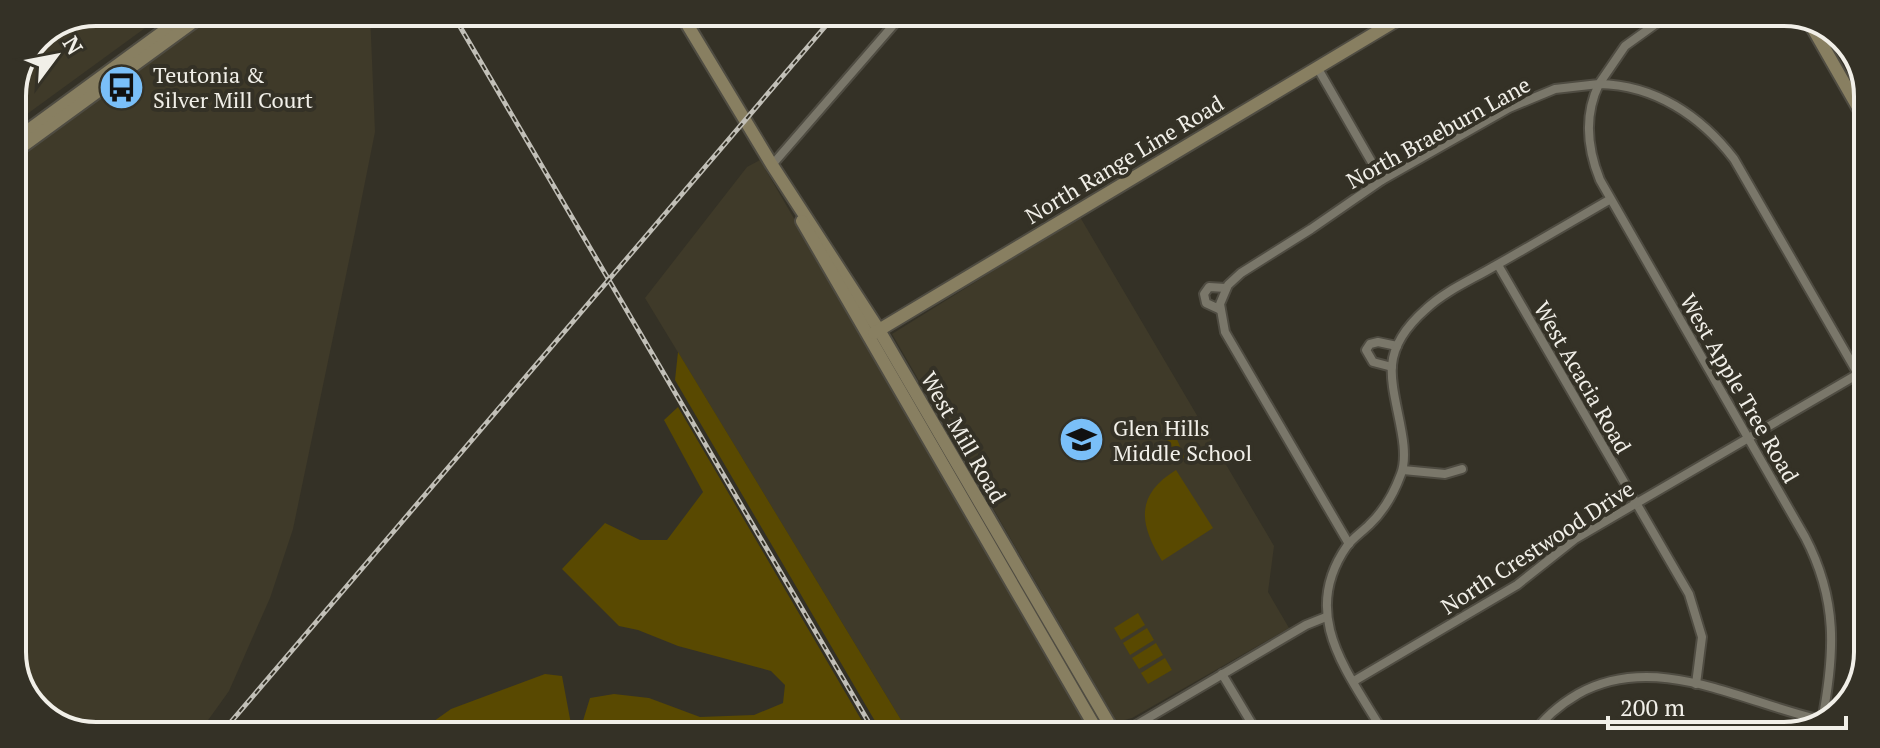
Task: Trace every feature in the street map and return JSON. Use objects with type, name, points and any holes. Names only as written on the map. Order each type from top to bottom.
[{"type":"main road","points":[[26,132],[171,26]]},
{"type":"main road","points":[[26,144],[188,26]]},
{"type":"main road","name":"West Mill Road","points":[[688,26],[772,165],[810,236],[874,334],[1108,722]]},
{"type":"main road","name":"North Range Line Road","points":[[874,334],[1387,26]]},
{"type":"main road","points":[[1816,34],[1854,100]]},
{"type":"main road","name":"West Mill Road","points":[[874,334],[1092,722]]},
{"type":"street","points":[[772,165],[892,26]]},
{"type":"street","points":[[1599,84],[1625,46],[1653,26]]},
{"type":"street","points":[[1317,67],[1382,180]]},
{"type":"street","name":"North Braeburn Lane","points":[[1219,309],[1206,303],[1204,294],[1209,287],[1226,288],[1241,273],[1382,180],[1532,96],[1555,89],[1599,84],[1621,86],[1667,101],[1712,132],[1734,159],[1854,359]]},
{"type":"street","name":"West Apple Tree Road","points":[[1599,84],[1589,113],[1590,144],[1595,167],[1609,200],[1805,537],[1826,589],[1832,625],[1827,708]]},
{"type":"street","points":[[1378,722],[1336,651],[1326,617],[1332,574],[1349,544],[1377,517],[1394,492],[1403,470],[1392,367],[1397,346],[1408,328],[1435,301],[1609,200]]},
{"type":"street","name":"West Acacia Road","points":[[1498,265],[1689,594],[1702,637],[1696,684]]},
{"type":"street","points":[[1226,288],[1219,309],[1229,340],[1349,544]]},
{"type":"street","points":[[1392,367],[1373,362],[1366,350],[1370,344],[1378,342],[1397,346]]},
{"type":"street","name":"North Crestwood Drive","points":[[1354,681],[1517,585],[1575,539],[1854,377]]},
{"type":"street","points":[[1403,470],[1445,474],[1462,469]]},
{"type":"street","points":[[1141,722],[1306,625],[1326,617]]},
{"type":"street","points":[[1222,674],[1251,722]]},
{"type":"street","points":[[1543,722],[1569,699],[1611,681],[1646,677],[1696,684],[1810,717]]},
{"type":"shaded area","points":[[148,26],[26,115],[27,82],[31,69],[46,46],[69,31],[82,27]]},
{"type":"shaded area","points":[[188,26],[371,26],[375,132],[293,529],[270,598],[229,691],[207,722],[96,722],[73,718],[53,708],[40,695],[30,675],[26,657],[26,144]]},
{"type":"shaded area","points":[[760,160],[1087,722],[902,722],[645,298],[747,167]]},
{"type":"shaded area","name":"Glen Hills Middle School","points":[[1080,217],[1274,546],[1268,592],[1289,628],[1132,718],[1117,722],[892,334]]},
{"type":"shaded area","points":[[678,352],[902,722],[876,722],[675,380]]},
{"type":"shaded area","points":[[678,407],[863,722],[583,722],[590,698],[614,694],[649,698],[700,717],[754,715],[783,703],[785,685],[771,671],[678,646],[619,626],[562,569],[605,523],[640,540],[667,540],[703,492],[664,420]]},
{"type":"shaded area","points":[[1176,437],[1185,458],[1173,464],[1160,448],[1162,443]]},
{"type":"shaded area","points":[[1176,470],[1213,528],[1162,561],[1149,535],[1145,511],[1153,490]]},
{"type":"shaded area","points":[[1138,613],[1145,625],[1121,640],[1114,628]]},
{"type":"shaded area","points":[[1147,628],[1154,640],[1130,655],[1123,643]]},
{"type":"shaded area","points":[[1156,643],[1163,655],[1139,669],[1132,658]]},
{"type":"shaded area","points":[[1165,658],[1172,670],[1148,684],[1141,673]]},
{"type":"shaded area","points":[[545,674],[562,676],[571,722],[433,722],[451,709]]},
{"type":"railway","points":[[460,26],[869,722]]},
{"type":"railway","points":[[231,722],[826,26]]},
{"type":"place","name":"Teutonia & Silver Mill Court","points":[[122,87]]},
{"type":"place","name":"Glen Hills Middle School","points":[[1082,440]]}]
